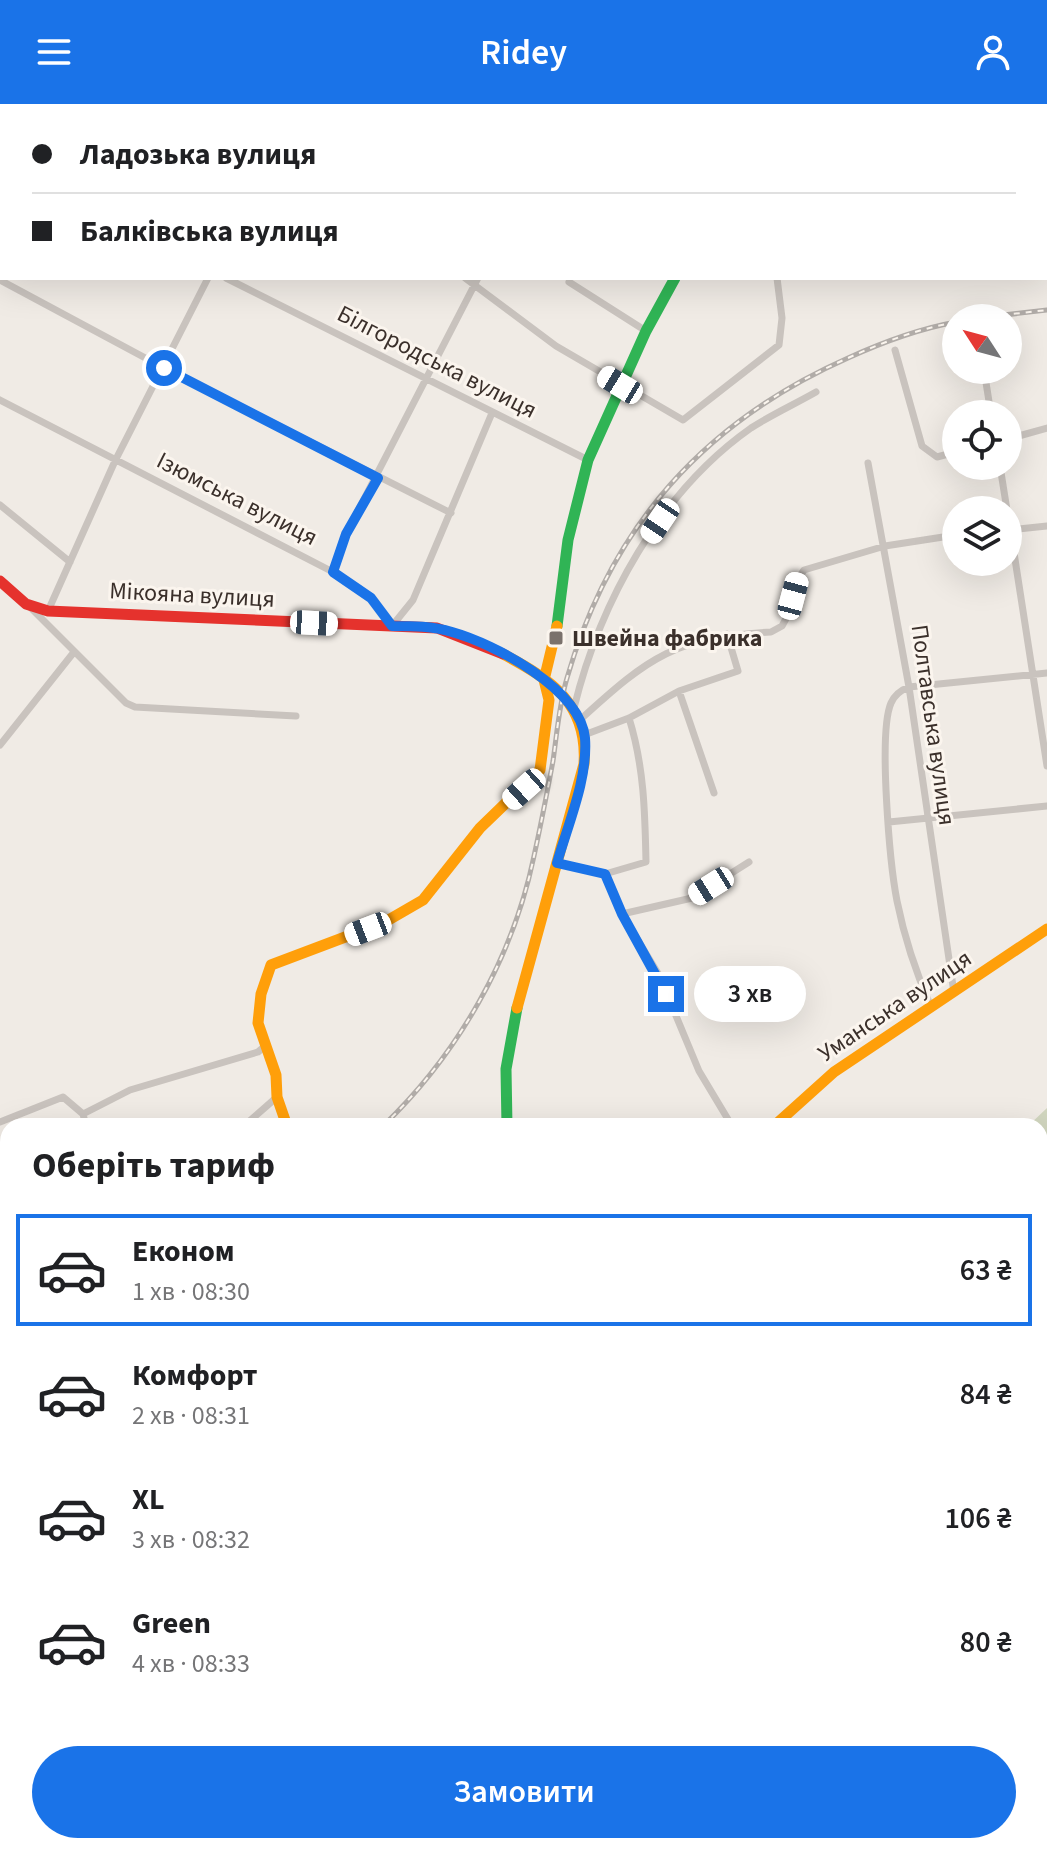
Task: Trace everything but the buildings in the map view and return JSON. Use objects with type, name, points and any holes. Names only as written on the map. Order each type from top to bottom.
[{"type":"street","points":[[0,280],[164,368],[451,513]]},
{"type":"street","points":[[48,611],[115,461],[207,280]]},
{"type":"street","name":"Білгородська вулиця","points":[[230,280],[588,460]]},
{"type":"street","points":[[284,1118],[277,1097],[276,1075],[258,1023],[261,994],[271,965],[385,922],[423,900],[480,828],[540,770],[549,700],[544,680],[558,621],[568,540],[588,460],[620,385],[674,280]]},
{"type":"street","points":[[333,572],[346,534],[428,382],[476,282],[556,346],[683,420],[779,345],[782,318],[777,280]]},
{"type":"street","points":[[569,282],[646,331]]},
{"type":"street","points":[[895,350],[922,446],[937,457],[942,456]]},
{"type":"street","points":[[573,705],[586,658],[609,607],[676,498],[711,461],[752,428],[816,392]]},
{"type":"street","name":"Ізюмська вулиця","points":[[0,400],[333,572],[371,598],[392,626]]},
{"type":"street","points":[[392,626],[413,600],[492,413]]},
{"type":"street","points":[[1022,435],[1047,428]]},
{"type":"street","name":"Полтавська вулиця","points":[[868,463],[909,687],[954,993]]},
{"type":"street","points":[[0,505],[70,562]]},
{"type":"street","points":[[1022,529],[1047,526]]},
{"type":"street","points":[[581,719],[629,675],[693,640],[727,634],[771,632],[782,626],[804,570],[885,546],[942,537]]},
{"type":"street","points":[[1017,576],[1047,766]]},
{"type":"street","name":"Мікояна вулиця","points":[[0,581],[26,604],[48,611],[392,626]]},
{"type":"street","points":[[26,604],[126,703],[135,707],[296,716]]},
{"type":"street","points":[[392,626],[422,626],[466,636],[544,680],[573,705],[581,719],[584,735],[580,784],[510,1033],[506,1069],[507,1118]]},
{"type":"street","points":[[584,735],[629,718],[679,691],[738,671],[727,634]]},
{"type":"street","points":[[0,745],[74,652]]},
{"type":"street","points":[[931,1007],[898,902],[889,822],[887,731],[890,704],[899,691],[909,687],[1047,673]]},
{"type":"street","points":[[679,691],[714,793]]},
{"type":"street","points":[[557,863],[605,874],[646,862],[645,794],[639,750],[629,718]]},
{"type":"street","points":[[889,822],[1047,806]]},
{"type":"street","points":[[622,914],[692,898],[749,862]]},
{"type":"street","points":[[605,874],[622,914],[659,975],[699,1071],[727,1118]]},
{"type":"street","name":"Уманська вулиця","points":[[783,1118],[834,1072],[1047,929]]},
{"type":"street","points":[[83,1114],[130,1090],[258,1052],[265,1046]]},
{"type":"street","points":[[10,1118],[63,1097],[84,1118]]},
{"type":"street","points":[[253,1118],[277,1097]]},
{"type":"green space","points":[[1047,1108],[1047,1118],[1036,1118]]},
{"type":"railway","points":[[1022,313],[1047,310]]},
{"type":"railway","points":[[391,1118],[435,1068],[458,1036],[497,967],[525,894],[567,678],[586,623],[609,573],[637,527],[670,485],[707,447],[750,414],[796,384],[861,352],[914,332],[942,325]]},
{"type":"traffic: fast","points":[[557,626],[568,540],[588,460],[646,331],[674,280]]},
{"type":"traffic: fast","points":[[507,1118],[506,1069],[517,1008]]},
{"type":"traffic: slow","points":[[284,1118],[277,1097],[276,1075],[258,1023],[261,994],[271,965],[385,922],[423,900],[480,828],[540,770],[549,700],[544,680],[557,626]]},
{"type":"traffic: slow","points":[[503,654],[537,674],[563,696],[580,725],[584,743],[584,764],[517,1008]]},
{"type":"traffic: slow","points":[[783,1118],[834,1072],[1047,929]]},
{"type":"traffic: jam","points":[[0,581],[26,604],[48,611],[437,628],[503,654]]},
{"type":"place","name":"Швейна фабрика","points":[[556,638]]},
{"type":"route","points":[[164,368],[378,478],[346,534],[333,572],[371,598],[392,626],[437,628],[466,636],[544,680],[571,703],[581,719],[584,764],[557,863],[605,874],[622,914],[659,975],[666,994]]}]
